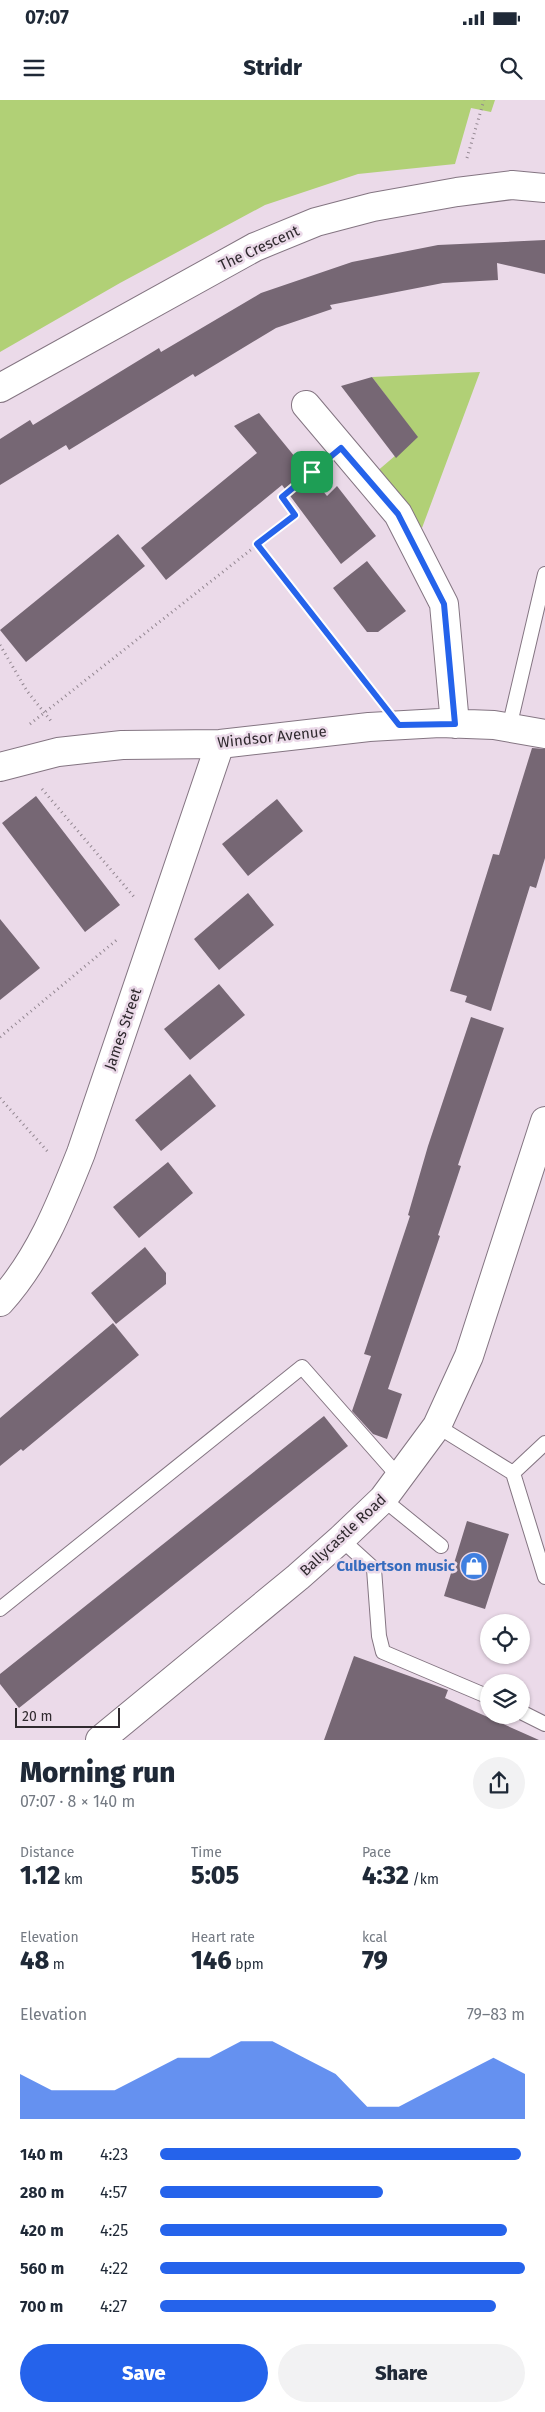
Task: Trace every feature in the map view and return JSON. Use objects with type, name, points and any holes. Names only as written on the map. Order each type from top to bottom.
[{"type":"street","name":"The Crescent","points":[[0,388],[255,247],[316,222],[373,207],[457,192],[512,185],[545,188]]},
{"type":"street","points":[[306,405],[398,514],[444,604],[455,724]]},
{"type":"street","name":"Windsor Avenue","points":[[10,765],[74,750],[122,745],[220,744],[399,725],[455,724],[509,728],[545,734]]},
{"type":"street","name":"James Street","points":[[0,1302],[24,1273],[55,1217],[71,1177],[153,920],[220,744]]},
{"type":"street","name":"Ballycastle Road","points":[[100,1740],[298,1578],[341,1539],[383,1499],[437,1426],[469,1356],[540,1158],[545,1122]]},
{"type":"lane","points":[[509,728],[545,574]]},
{"type":"lane","points":[[0,1609],[302,1368],[399,1477]]},
{"type":"lane","points":[[437,1426],[513,1473],[545,1577]]},
{"type":"lane","points":[[513,1473],[545,1443]]},
{"type":"lane","points":[[383,1499],[441,1546]]},
{"type":"lane","points":[[341,1539],[374,1568],[383,1652],[480,1693]]},
{"type":"lane","points":[[530,1716],[545,1724]]},
{"type":"path","points":[[457,192],[484,100]]},
{"type":"path","points":[[22,730],[295,515],[282,497],[341,448]]},
{"type":"path","points":[[257,544],[399,725]]},
{"type":"path","points":[[0,645],[27,691],[74,750]]},
{"type":"path","points":[[0,1037],[153,920],[10,765]]},
{"type":"path","points":[[0,1098],[71,1177]]},
{"type":"green space","points":[[0,100],[495,100],[491,112],[471,108],[455,164],[358,174],[265,205],[120,283],[0,352]]},
{"type":"green space","points":[[480,372],[422,528],[375,473],[417,437],[372,377]]},
{"type":"building","points":[[545,240],[545,274],[497,263],[498,280],[443,283],[330,305],[332,309],[276,328],[195,377],[193,374],[69,450],[66,445],[0,485],[0,439],[30,420],[33,425],[159,348],[161,352],[261,293],[352,262],[438,245]]},
{"type":"building","points":[[372,377],[418,437],[396,458],[341,386]]},
{"type":"building","points":[[259,413],[327,496],[337,486],[376,536],[341,564],[282,485],[166,580],[141,548],[257,453],[234,426]]},
{"type":"building","points":[[118,534],[145,566],[26,662],[0,630]]},
{"type":"building","points":[[367,561],[406,611],[378,632],[367,632],[333,588]]},
{"type":"building","points":[[532,748],[545,749],[545,858],[536,888],[530,886],[491,1011],[465,1002],[467,996],[450,991],[493,854],[499,855]]},
{"type":"building","points":[[36,796],[120,905],[85,932],[2,823]]},
{"type":"building","points":[[277,799],[303,831],[248,876],[222,844]]},
{"type":"building","points":[[248,893],[274,925],[219,970],[194,939]]},
{"type":"building","points":[[0,919],[40,968],[0,1000]]},
{"type":"building","points":[[219,984],[245,1015],[190,1060],[164,1029]]},
{"type":"building","points":[[471,1017],[504,1028],[458,1165],[461,1166],[438,1235],[440,1236],[388,1389],[402,1394],[387,1439],[373,1434],[352,1411],[371,1356],[364,1354],[410,1216],[408,1215],[428,1146]]},
{"type":"building","points":[[190,1074],[216,1106],[161,1151],[135,1120]]},
{"type":"building","points":[[168,1162],[193,1193],[139,1238],[113,1207]]},
{"type":"building","points":[[145,1247],[166,1273],[166,1284],[116,1324],[91,1293]]},
{"type":"building","points":[[113,1323],[139,1355],[23,1451],[21,1449],[0,1466],[0,1418]]},
{"type":"building","points":[[324,1416],[348,1446],[19,1708],[0,1684],[0,1674]]},
{"type":"building","points":[[467,1521],[509,1534],[485,1609],[444,1596]]},
{"type":"building","points":[[354,1656],[448,1690],[445,1698],[480,1714],[480,1724],[503,1724],[539,1740],[324,1740]]},
{"type":"place","name":"Culbertson music","points":[[474,1566]]},
{"type":"route","points":[[341,448],[398,514],[444,604],[455,724],[399,725],[257,544],[295,515],[282,497],[312,472],[341,448]]}]
